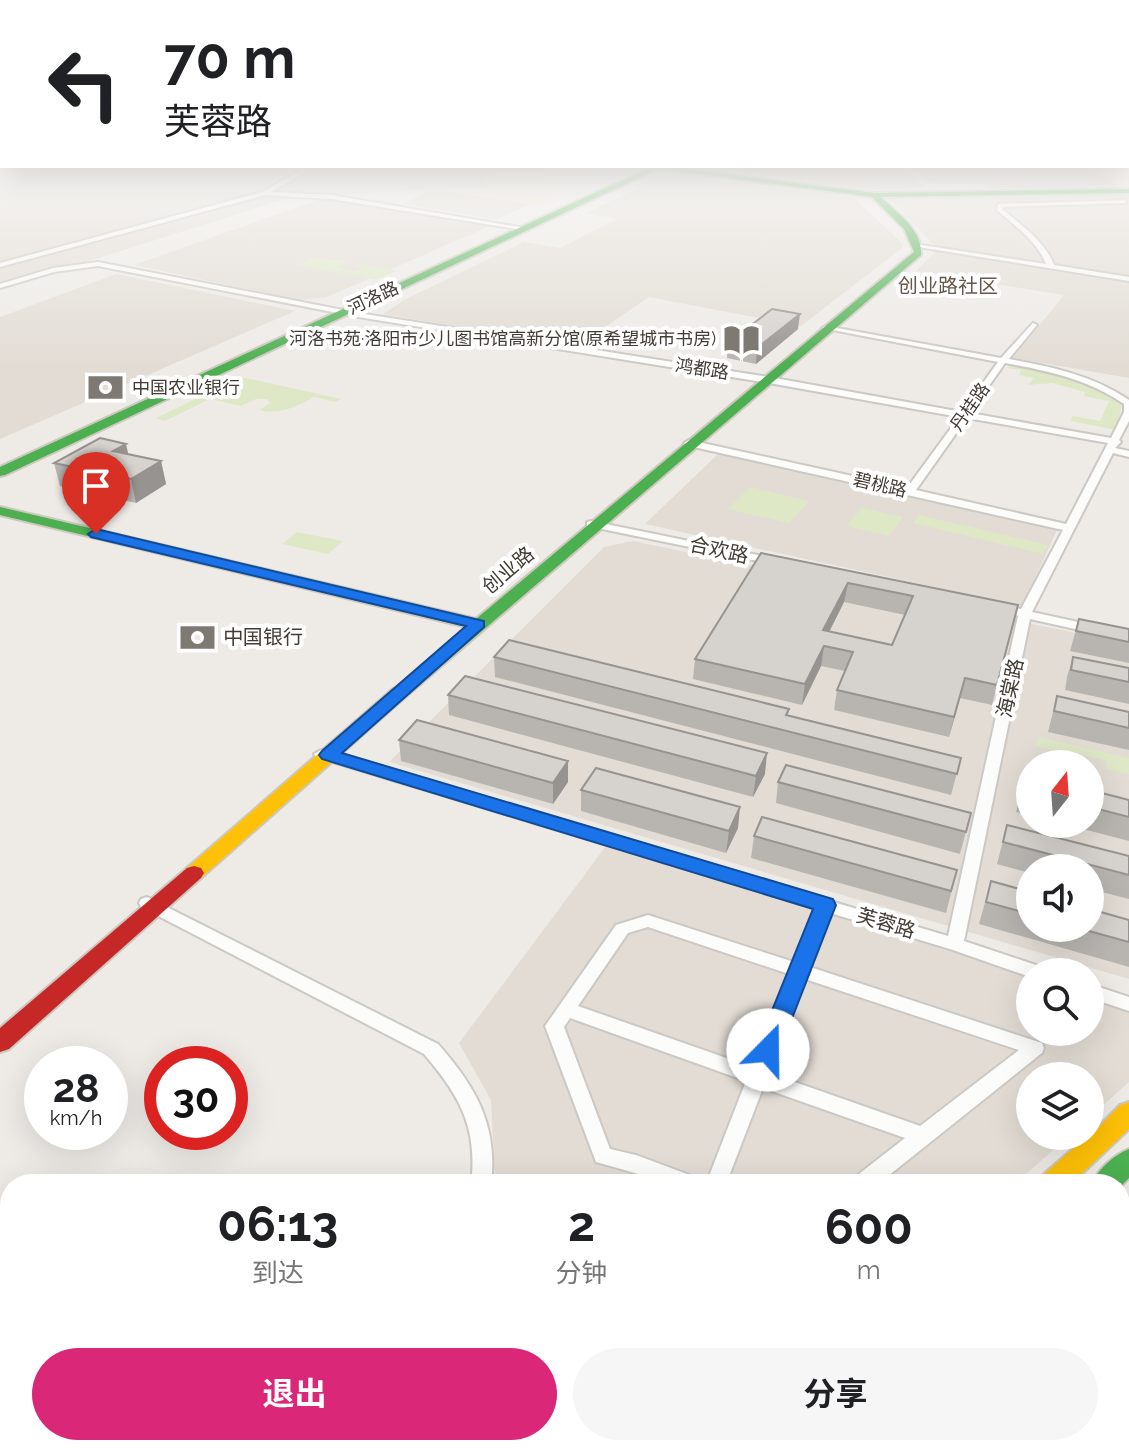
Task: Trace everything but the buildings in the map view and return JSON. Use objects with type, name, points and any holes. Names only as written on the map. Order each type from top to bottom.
[{"type":"street","points":[[0,265],[125,231]]},
{"type":"street","name":"河洛路","points":[[0,472],[511,231]]},
{"type":"street","points":[[907,231],[917,246],[1129,279]]},
{"type":"street","points":[[1023,231],[1038,244],[1051,267]]},
{"type":"street","name":"创业路","points":[[0,1042],[151,905],[470,627],[918,253],[917,246]]},
{"type":"street","name":"鸿都路","points":[[0,286],[53,270],[98,264],[337,312],[966,413],[1114,446]]},
{"type":"street","name":"河洛路","points":[[0,461],[337,312]]},
{"type":"street","name":"丹桂路","points":[[910,492],[1005,358],[1033,325]]},
{"type":"street","name":"海棠路","points":[[828,328],[1005,358],[1091,381],[1128,403],[1129,412],[1114,446],[1025,614],[955,944]]},
{"type":"street","name":"碧桃路","points":[[691,443],[1071,528]]},
{"type":"street","points":[[1114,446],[1129,454]]},
{"type":"street","points":[[0,511],[470,627]]},
{"type":"street","points":[[0,521],[470,627]]},
{"type":"street","name":"合欢路","points":[[594,524],[796,566]]},
{"type":"street","points":[[995,608],[1129,637]]},
{"type":"street","name":"芙蓉路","points":[[324,754],[1016,965]]},
{"type":"street","points":[[151,905],[431,1049],[457,1077],[480,1121],[481,1174]]},
{"type":"street","name":"创业路","points":[[0,1030],[151,905]]},
{"type":"street","points":[[720,1174],[825,905]]},
{"type":"street","points":[[662,1174],[603,1156],[554,1026],[622,929],[648,921],[798,973],[1035,1048],[875,1174]]},
{"type":"street","points":[[1104,996],[1129,1004]]},
{"type":"street","points":[[565,1009],[923,1136]]},
{"type":"street","points":[[1064,1174],[1129,1113]]},
{"type":"shaded area","points":[[0,231],[184,231],[0,289]]},
{"type":"shaded area","points":[[230,231],[479,231],[327,297],[298,300],[134,265]]},
{"type":"shaded area","points":[[594,231],[889,231],[902,243],[902,248],[801,326],[649,297],[576,347],[383,314],[406,299],[524,242],[560,248]]},
{"type":"shaded area","points":[[920,231],[1129,231],[1129,378],[1013,358],[1064,295],[916,271],[938,249]]},
{"type":"shaded area","points":[[116,274],[295,311],[0,439],[0,317]]},
{"type":"shaded area","points":[[718,454],[1057,530],[1022,606],[645,524]]},
{"type":"shaded area","points":[[633,541],[1129,644],[1129,979],[1104,972],[1104,958],[1057,958],[389,762],[604,547]]},
{"type":"shaded area","points":[[606,846],[951,949],[1016,972],[1016,1046],[1104,1046],[1104,1003],[1129,1012],[1129,1082],[1104,1104],[1104,1062],[1016,1062],[1016,1150],[1053,1150],[1026,1174],[495,1174],[491,1100],[459,1043]]},
{"type":"green space","points":[[313,258],[348,261],[336,267],[356,271],[363,268],[356,266],[361,264],[396,271],[376,280],[297,265]]},
{"type":"green space","points":[[1011,363],[1069,378],[1122,405],[1116,430],[1070,421],[1073,416],[1100,421],[1109,401],[1084,396],[1085,392],[1052,383],[1028,385],[1034,378],[1019,375],[1021,370],[1007,368]]},
{"type":"green space","points":[[241,377],[341,399],[336,402],[314,397],[294,407],[274,411],[259,410],[270,403],[267,399],[256,399],[241,406],[210,399],[165,421],[156,418]]},
{"type":"green space","points":[[750,487],[809,501],[789,523],[728,509]]},
{"type":"green space","points":[[862,508],[903,517],[889,536],[846,526]]},
{"type":"green space","points":[[919,515],[1048,545],[1043,554],[913,523]]},
{"type":"green space","points":[[297,532],[343,541],[328,554],[282,544]]},
{"type":"green space","points":[[1038,737],[1094,750],[1054,750],[1036,746]]},
{"type":"green space","points":[[1104,752],[1129,758],[1129,774],[1106,769],[1107,761],[1104,760]]},
{"type":"traffic: fast","points":[[0,472],[519,231]]},
{"type":"traffic: fast","points":[[399,693],[918,253],[910,231]]},
{"type":"traffic: fast","points":[[0,511],[472,623]]},
{"type":"traffic: fast","points":[[1115,1174],[1129,1161]]},
{"type":"traffic: slow","points":[[194,873],[399,693]]},
{"type":"traffic: slow","points":[[1064,1174],[1129,1113]]},
{"type":"traffic: jam","points":[[0,1042],[194,873]]},
{"type":"place","name":"河洛书苑·洛阳市少儿图书馆高新分馆(原希望城市书房)","points":[[742,339]]},
{"type":"place","name":"中国农业银行","points":[[106,388]]},
{"type":"place","name":"中国银行","points":[[197,637]]},
{"type":"district","name":"创业路社区","points":[[948,286]]},
{"type":"route","points":[[96,534],[478,624],[328,755],[825,905],[768,1050]]}]
